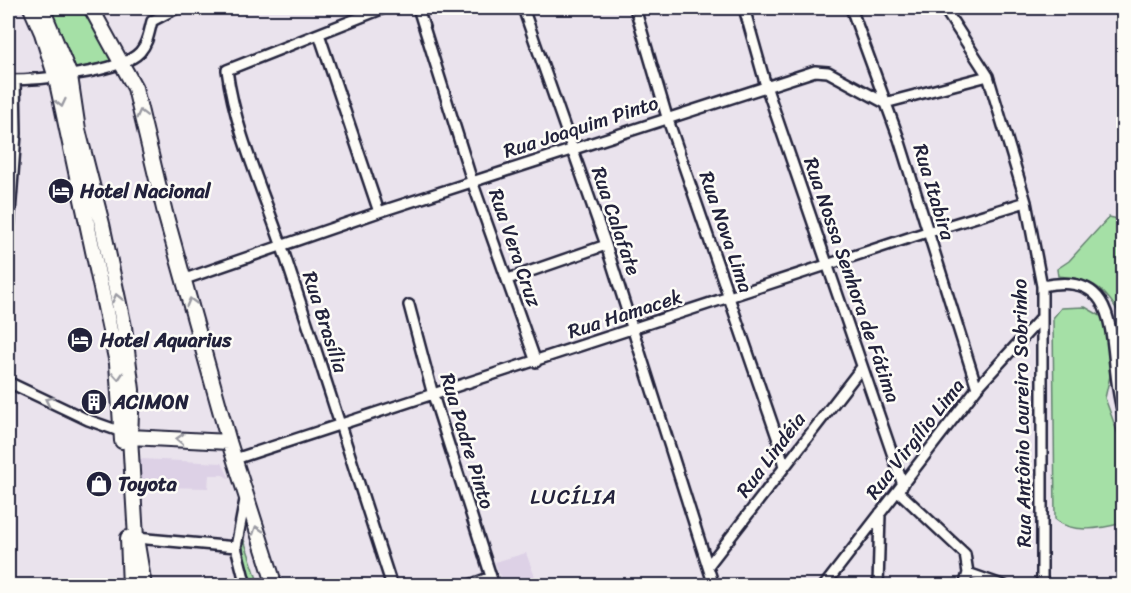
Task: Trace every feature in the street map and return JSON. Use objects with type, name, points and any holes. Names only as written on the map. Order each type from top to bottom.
[{"type":"main road","points":[[30,8],[42,33],[56,78],[117,363],[136,538],[144,585]]},
{"type":"main road","points":[[42,8],[70,76],[78,130],[102,224],[124,327],[132,390],[126,434],[130,444],[122,459],[130,585]]},
{"type":"main road","points":[[91,8],[135,88],[229,442],[275,585]]},
{"type":"main road","points":[[126,434],[229,442]]},
{"type":"street","points":[[8,240],[16,134],[11,80],[70,76],[121,62],[139,53],[146,44],[152,21],[177,8]]},
{"type":"street","points":[[379,212],[319,34],[384,8]]},
{"type":"street","name":"Rua Vera Cruz","points":[[417,8],[472,181],[536,362]]},
{"type":"street","name":"Rua Calafate","points":[[523,8],[606,245],[714,585]]},
{"type":"street","name":"Rua Nova Lima","points":[[635,8],[667,117],[777,437],[784,467]]},
{"type":"street","name":"Rua Nossa Senhora de Fátima","points":[[744,8],[766,86],[829,266],[901,488]]},
{"type":"street","name":"Rua Itabira","points":[[851,8],[899,139],[977,388]]},
{"type":"street","name":"Rua Antônio Loureiro Sobrinho","points":[[944,8],[988,76],[1026,202],[1042,286],[1040,319],[1042,585]]},
{"type":"street","name":"Rua Brasília","points":[[319,34],[227,70],[231,101],[281,244],[392,585]]},
{"type":"street","name":"Rua Joaquim Pinto","points":[[185,279],[281,244],[667,117],[815,71],[828,72],[885,103]]},
{"type":"street","points":[[885,103],[988,76]]},
{"type":"street","name":"Rua Hamacek","points":[[235,459],[927,232],[1026,202]]},
{"type":"street","points":[[508,279],[606,245]]},
{"type":"street","points":[[1042,286],[1059,283],[1089,286],[1110,302],[1119,330],[1116,371],[1124,416]]},
{"type":"street","name":"Rua Padre Pinto","points":[[408,305],[433,395],[493,581]]},
{"type":"street","name":"Rua Virgílio Lima","points":[[824,585],[977,388],[1040,319]]},
{"type":"street","name":"Rua Lindéia","points":[[708,566],[862,366]]},
{"type":"street","points":[[8,381],[88,420],[126,434]]},
{"type":"street","points":[[901,488],[965,554],[968,573],[964,585]]},
{"type":"street","points":[[246,495],[236,547],[246,585]]},
{"type":"street","points":[[878,585],[880,513]]},
{"type":"street","points":[[136,538],[236,547]]},
{"type":"street","points":[[968,573],[1005,585]]},
{"type":"street","points":[[467,585],[493,581]]},
{"type":"shaded area","points":[[134,460],[222,463],[230,479],[223,475],[209,475],[208,488],[158,487],[154,483],[138,482]]},
{"type":"shaded area","points":[[526,553],[538,585],[503,585],[495,562]]},
{"type":"green space","points":[[43,8],[82,8],[114,61],[72,69]]},
{"type":"green space","points":[[1109,217],[1123,220],[1123,319],[1098,287],[1071,277],[1058,276],[1057,269],[1069,261]]},
{"type":"green space","points":[[1085,307],[1106,319],[1113,363],[1105,398],[1123,448],[1123,523],[1079,529],[1062,524],[1055,519],[1053,318],[1061,308]]},
{"type":"green space","points":[[244,540],[259,585],[250,585],[242,561]]},
{"type":"railway","points":[[8,574],[14,586]]},
{"type":"place","name":"Hotel Nacional","points":[[61,191]]},
{"type":"place","name":"Hotel Aquarius","points":[[80,340]]},
{"type":"place","name":"ACIMON","points":[[94,402]]},
{"type":"place","name":"Toyota","points":[[99,484]]},
{"type":"district","name":"LUCÍLIA","points":[[574,497]]}]
